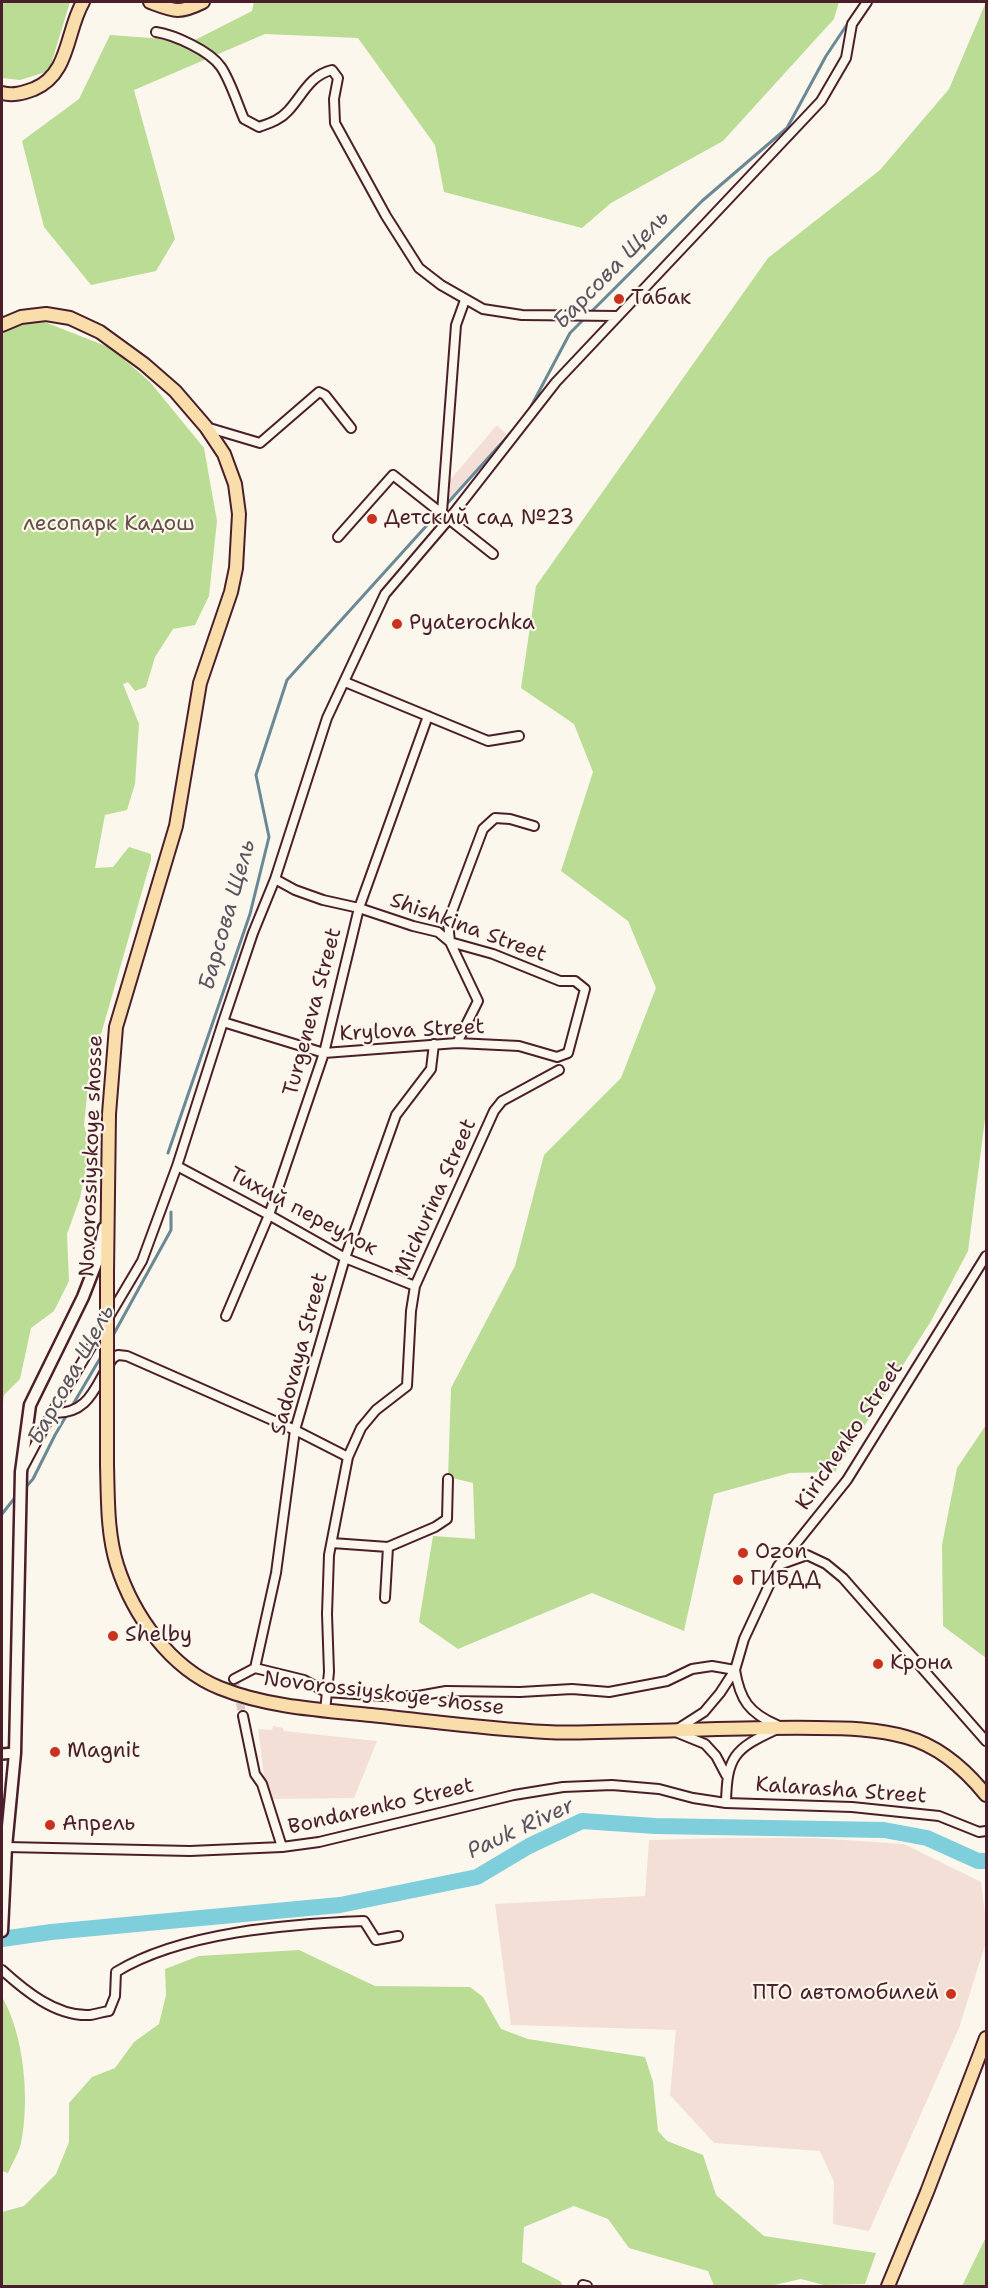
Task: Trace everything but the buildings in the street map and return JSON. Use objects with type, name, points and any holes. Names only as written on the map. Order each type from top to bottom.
[{"type":"highway","points":[[2,93],[24,93],[41,86],[53,77],[66,52],[83,2]]},
{"type":"highway","points":[[150,2],[168,9],[186,10],[203,2]]},
{"type":"highway","name":"Novorossiyskoye shosse","points":[[2,326],[21,317],[45,314],[70,318],[100,332],[144,364],[175,391],[206,427],[224,454],[235,484],[239,514],[236,568],[231,592],[200,683],[176,826],[116,1027],[111,1073],[106,1273],[107,1465],[111,1531],[117,1565],[147,1625],[165,1648],[192,1673],[217,1687],[272,1703],[325,1711],[546,1732],[781,1727],[850,1728],[876,1731],[907,1737],[928,1746],[959,1767],[987,1795]]},
{"type":"highway","points":[[888,2286],[932,2181],[987,2038]]},
{"type":"main road","points":[[2,1931],[3,1863],[15,1753],[21,1474],[30,1405],[83,1297],[97,1261],[107,1214]]},
{"type":"street","points":[[21,1474],[52,1413],[142,1261],[177,1166],[253,933],[275,879],[327,718],[385,594],[449,519],[556,382],[821,101],[846,58],[852,24],[867,2]]},
{"type":"street","points":[[156,32],[172,34],[221,66],[244,119],[259,127],[275,122],[287,112],[309,84],[322,72],[332,70],[338,78],[334,99],[335,123],[386,216],[419,268],[465,300],[483,309],[522,315],[617,316]]},
{"type":"street","points":[[442,512],[456,325],[465,300]]},
{"type":"street","points":[[206,427],[260,443],[319,392],[325,395],[351,428]]},
{"type":"street","points":[[338,537],[393,475],[493,554]]},
{"type":"street","points":[[345,682],[488,741],[519,736]]},
{"type":"street","name":"Turgeneva Street","points":[[226,1316],[269,1215],[324,1053],[359,908],[428,716]]},
{"type":"street","points":[[457,1043],[478,1001],[450,942],[448,922],[483,829],[495,818],[510,819],[534,826]]},
{"type":"street","name":"Shishkina Street","points":[[275,879],[314,897],[438,932],[450,942],[493,954],[560,981],[575,981],[585,989],[568,1053]]},
{"type":"street","name":"Krylova Street","points":[[223,1022],[324,1053],[457,1043],[519,1046],[557,1057],[568,1053]]},
{"type":"street","name":"Sadovaya Street","points":[[255,1668],[276,1573],[295,1430],[345,1258],[396,1114],[431,1069],[434,1044]]},
{"type":"street","name":"Michurina Street","points":[[325,1711],[329,1672],[327,1605],[332,1542],[348,1457],[361,1428],[371,1416],[407,1386],[411,1311],[415,1286],[494,1111],[502,1101],[559,1070]]},
{"type":"street","name":"Тихий переулок","points":[[177,1166],[345,1258],[415,1286]]},
{"type":"street","name":"Kirichenko Street","points":[[735,1670],[744,1639],[778,1566],[847,1480],[987,1256]]},
{"type":"street","points":[[52,1413],[65,1414],[79,1409],[87,1401],[109,1364],[118,1354],[295,1430],[348,1457]]},
{"type":"street","points":[[332,1542],[388,1547],[435,1527],[447,1519],[448,1479]]},
{"type":"street","points":[[385,1598],[388,1547]]},
{"type":"street","points":[[778,1566],[807,1555],[826,1564],[843,1578],[987,1741]]},
{"type":"street","points":[[234,1679],[255,1668],[303,1680],[326,1692],[407,1696],[446,1691],[520,1692],[572,1689],[609,1692],[668,1681],[692,1669],[712,1666],[735,1670]]},
{"type":"street","points":[[735,1670],[745,1704],[761,1718],[781,1727]]},
{"type":"street","points":[[673,1731],[704,1712],[735,1670]]},
{"type":"street","points":[[243,1716],[255,1774],[262,1784],[282,1847]]},
{"type":"street","points":[[726,1803],[726,1775],[731,1764],[742,1749],[757,1738],[781,1727]]},
{"type":"street","points":[[673,1731],[705,1744],[716,1756],[726,1775]]},
{"type":"street","points":[[2,1754],[15,1753]]},
{"type":"street","name":"Bondarenko Street","points":[[6,1847],[190,1851],[282,1847],[319,1842],[514,1795],[563,1787],[628,1786],[659,1789],[693,1798],[726,1803]]},
{"type":"street","name":"Kalarasha Street","points":[[726,1803],[852,1807],[939,1816],[979,1832],[987,1831]]},
{"type":"street","points":[[2,1970],[27,1991],[45,2002],[70,2013],[89,2015],[109,2011],[115,1996],[116,1972],[171,1946],[254,1931],[320,1923],[364,1921],[376,1940],[398,1936]]},
{"type":"shaded area","points":[[497,425],[506,434],[451,499],[445,494],[449,481]]},
{"type":"shaded area","points":[[273,1726],[283,1728],[284,1731],[377,1741],[354,1798],[267,1799],[258,1729],[272,1730]]},
{"type":"shaded area","points":[[814,1838],[904,1844],[981,1882],[986,1942],[959,2028],[869,2231],[833,2224],[834,2182],[820,2151],[714,2143],[670,2095],[676,2030],[511,2025],[495,1904],[645,1896],[649,1840]]},
{"type":"green space","points":[[2,2],[70,2],[49,71],[20,80],[2,78]]},
{"type":"green space","points":[[254,2],[839,2],[834,19],[723,141],[611,203],[582,228],[444,192],[435,145],[358,38],[265,34],[134,90],[175,239],[156,271],[91,285],[44,227],[22,141],[79,99],[110,35],[193,41],[252,11]]},
{"type":"green space","points":[[986,2],[986,1111],[968,1251],[931,1321],[835,1472],[790,1473],[714,1494],[684,1631],[592,1593],[458,1649],[419,1622],[433,1536],[475,1539],[473,1483],[448,1477],[451,1388],[515,1266],[544,1155],[621,1078],[656,988],[628,921],[561,871],[593,772],[574,724],[521,688],[536,586],[768,258],[880,170],[949,89]]},
{"type":"green space","name":"лесопарк Кадош","points":[[37,319],[111,348],[150,382],[204,448],[217,521],[209,596],[195,625],[173,629],[155,657],[146,687],[135,691],[128,682],[123,684],[139,724],[135,784],[127,810],[105,815],[95,868],[113,867],[129,847],[151,854],[151,860],[89,1076],[84,1125],[90,1147],[80,1198],[67,1234],[69,1281],[54,1311],[31,1328],[20,1379],[4,1395],[2,1409],[2,332]]},
{"type":"green space","points":[[986,1425],[986,1658],[943,1626],[942,1545],[957,1468]]},
{"type":"green space","points":[[299,1950],[375,1986],[470,1987],[483,1997],[501,2029],[528,2039],[645,2057],[653,2082],[658,2131],[667,2141],[703,2155],[716,2195],[764,2236],[876,2253],[865,2284],[824,2285],[801,2279],[770,2286],[714,2286],[708,2271],[629,2248],[608,2219],[574,2206],[524,2227],[522,2262],[560,2281],[563,2286],[2,2286],[2,2212],[24,2206],[56,2174],[69,2142],[69,2103],[92,2077],[115,2068],[134,2042],[159,2024],[166,1995],[165,1969],[199,1956]]},
{"type":"green space","points":[[2,1997],[16,2029],[25,2088],[21,2143],[8,2173],[2,2171]]},
{"type":"green space","points":[[986,2237],[986,2286],[962,2286],[984,2241]]},
{"type":"waterway","name":"Барсова Щель","points":[[855,12],[863,2]]},
{"type":"waterway","name":"Барсова Щель","points":[[590,313],[702,201],[787,128],[826,56],[850,20]]},
{"type":"waterway","name":"Барсова Щель","points":[[527,414],[570,333],[585,318]]},
{"type":"waterway","name":"Барсова Щель","points":[[445,506],[523,419]]},
{"type":"waterway","name":"Барсова Щель","points":[[168,1153],[250,914],[269,837],[256,775],[287,680],[438,513]]},
{"type":"waterway","name":"Барсова Щель","points":[[111,1339],[171,1230],[171,1212]]},
{"type":"waterway","name":"Барсова Щель","points":[[24,1489],[33,1479],[55,1435],[102,1355]]},
{"type":"waterway","name":"Барсова Щель","points":[[2,1514],[17,1495]]},
{"type":"waterway","name":"Pauk River","points":[[2,1939],[51,1932],[340,1905],[477,1877],[529,1846],[582,1821],[655,1826],[884,1830],[927,1838],[978,1861],[986,1861]]},
{"type":"tunnel","points":[[234,1679],[243,1716]]},
{"type":"place","name":"Табак","points":[[619,299]]},
{"type":"place","name":"Детский сад №23","points":[[372,519]]},
{"type":"place","name":"Pyaterochka","points":[[397,624]]},
{"type":"place","name":"Ozon","points":[[743,1553]]},
{"type":"place","name":"ГИБДД","points":[[738,1580]]},
{"type":"place","name":"Shelby","points":[[113,1636]]},
{"type":"place","name":"Крона","points":[[878,1664]]},
{"type":"place","name":"Magnit","points":[[55,1752]]},
{"type":"place","name":"Апрель","points":[[50,1825]]},
{"type":"place","name":"ПТО автомобилей","points":[[951,1994]]}]
